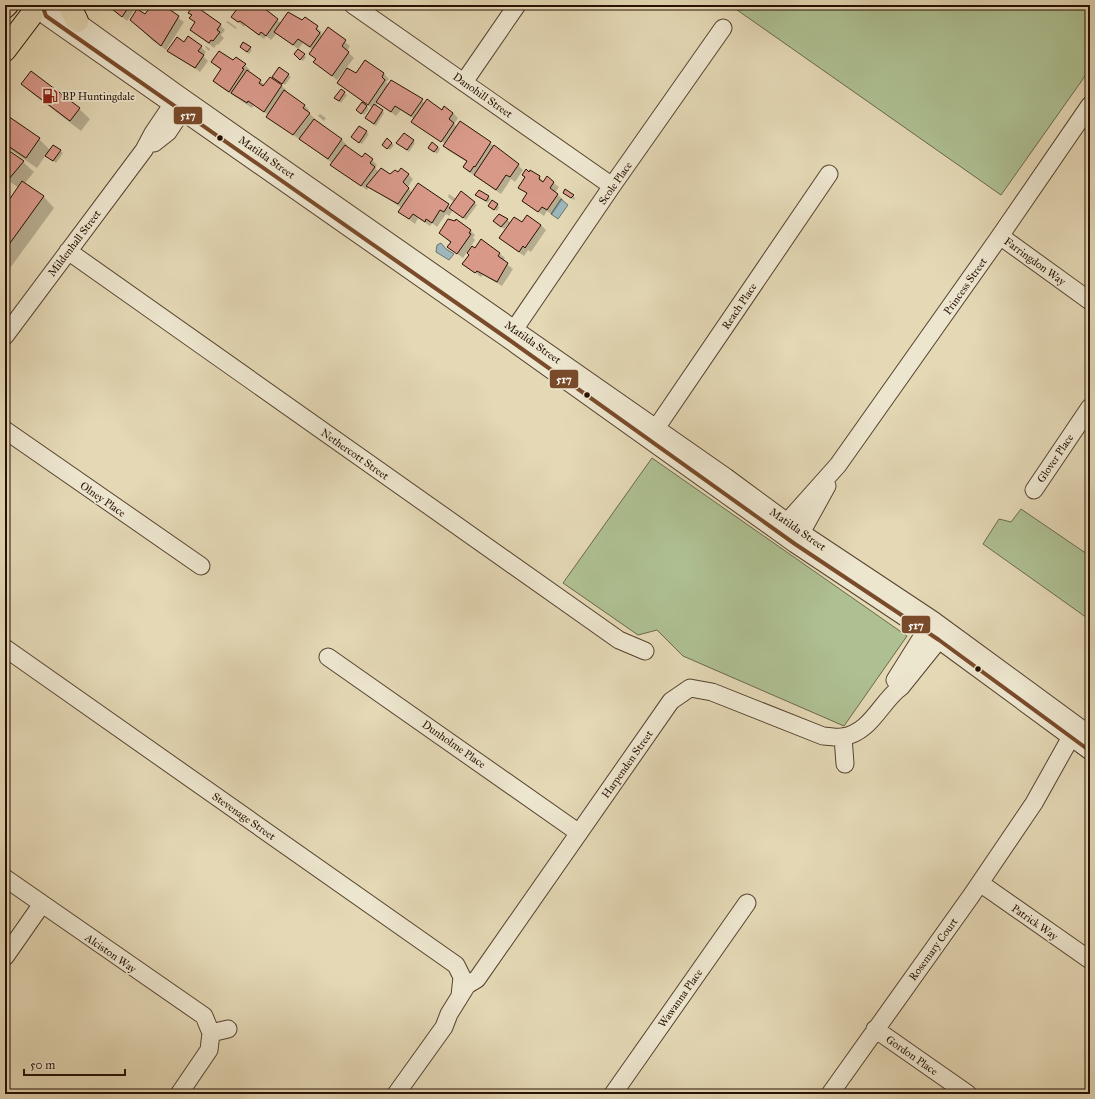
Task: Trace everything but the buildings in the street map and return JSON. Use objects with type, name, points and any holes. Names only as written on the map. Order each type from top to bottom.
[{"type":"main road","points":[[5,50],[39,5]]},
{"type":"street","points":[[5,13],[16,5]]},
{"type":"street","name":"Matilda Street","points":[[42,5],[46,16],[180,103],[512,334],[798,539],[929,625],[1083,738]]},
{"type":"street","name":"Matilda Street","points":[[54,5],[73,13],[180,103]]},
{"type":"street","name":"Danohill Street","points":[[353,5],[612,186]]},
{"type":"street","points":[[464,82],[517,5]]},
{"type":"street","name":"Scole Place","points":[[512,334],[612,186],[723,28]]},
{"type":"street","name":"Mildenhall Street","points":[[5,336],[144,150],[168,132],[180,103]]},
{"type":"street","name":"Princess Street","points":[[782,527],[838,465],[1090,106]]},
{"type":"street","name":"Reach Place","points":[[652,433],[829,174]]},
{"type":"street","name":"Farringdon Way","points":[[1000,236],[1090,301]]},
{"type":"street","name":"Nethercott Street","points":[[68,251],[619,640],[645,651]]},
{"type":"street","name":"Glover Place","points":[[1034,490],[1090,407]]},
{"type":"street","name":"Olney Place","points":[[5,430],[201,566]]},
{"type":"street","name":"Princess Street","points":[[798,539],[838,465]]},
{"type":"street","name":"Harpenden Street","points":[[891,694],[894,682],[929,625]]},
{"type":"street","name":"Harpenden Street","points":[[399,1093],[444,1027],[448,1014],[467,985],[477,979],[671,701],[690,688],[712,692],[823,736],[843,737],[859,731],[873,718],[891,694],[901,686],[943,635]]},
{"type":"street","name":"Stevenage Street","points":[[5,648],[456,965],[462,977],[460,996]]},
{"type":"street","name":"Dunholme Place","points":[[328,657],[579,833]]},
{"type":"street","points":[[843,737],[845,764]]},
{"type":"street","name":"Rosemary Court","points":[[830,1094],[980,883],[1034,803],[1060,774],[1083,738]]},
{"type":"street","name":"Alciston Way","points":[[5,878],[204,1016],[211,1032]]},
{"type":"street","name":"Patrick Way","points":[[980,883],[1090,960]]},
{"type":"street","name":"Wawanna Place","points":[[613,1094],[747,903]]},
{"type":"street","points":[[5,957],[42,904]]},
{"type":"street","name":"Harpenden Street","points":[[444,1027],[456,1020],[476,990],[477,979]]},
{"type":"street","name":"Gordon Place","points":[[875,1029],[968,1094]]},
{"type":"street","points":[[179,1094],[209,1050],[211,1032],[228,1030]]},
{"type":"green space","points":[[730,5],[1090,5],[1090,69],[1001,195]]},
{"type":"green space","points":[[652,458],[907,636],[844,726],[683,656],[657,630],[638,635],[563,583]]},
{"type":"green space","points":[[1021,509],[1090,556],[1090,620],[983,544],[999,519],[1011,522]]},
{"type":"water","points":[[561,199],[568,205],[558,219],[551,214]]},
{"type":"water","points":[[441,243],[446,249],[454,254],[449,260],[436,252],[437,245]]},
{"type":"transit line","name":"517","points":[[42,5],[46,16],[508,339],[795,544],[939,640],[1090,751]]},
{"type":"place","name":"BP Huntingdale","points":[[50,96]]}]
